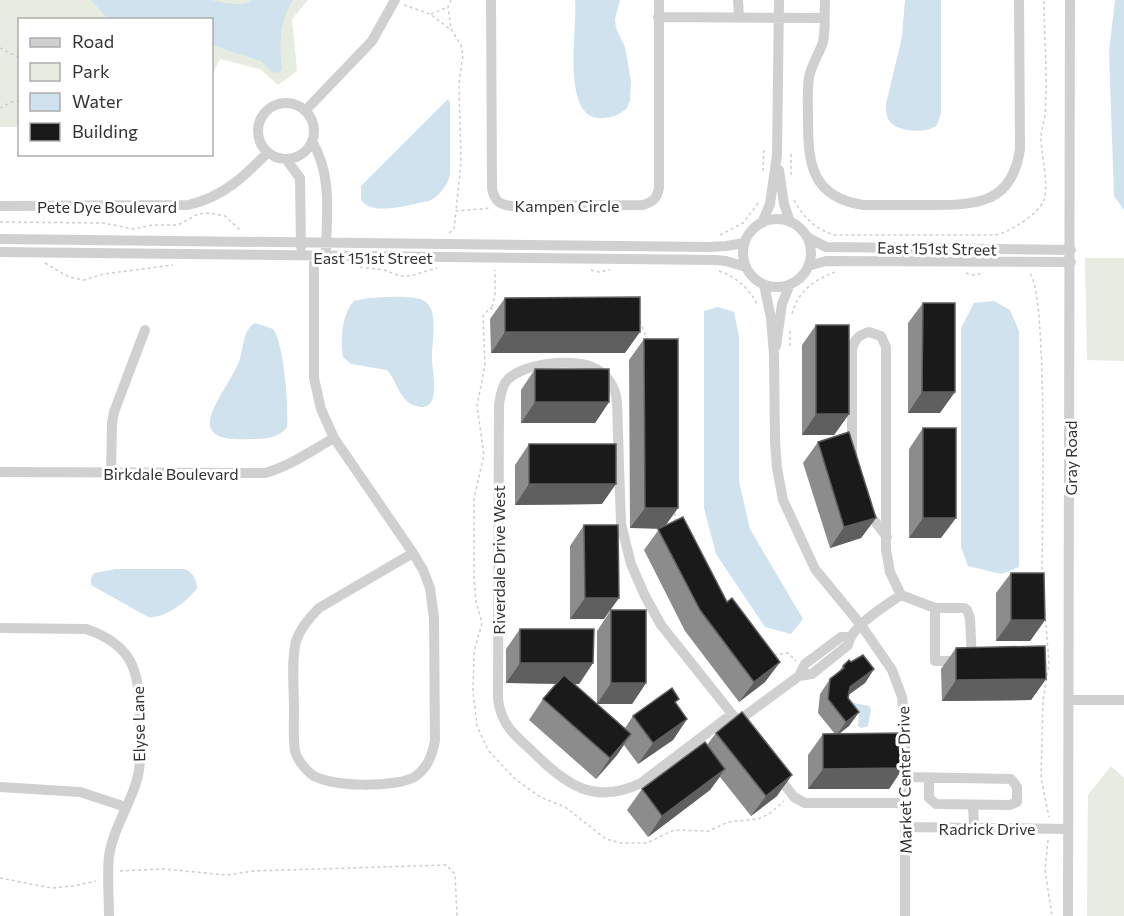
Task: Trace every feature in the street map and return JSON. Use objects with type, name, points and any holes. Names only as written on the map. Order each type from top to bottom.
[{"type":"street","name":"Kampen Circle","points":[[491,0],[492,188],[499,202],[512,206],[643,205],[656,197],[659,188],[659,0]]},
{"type":"street","points":[[738,0],[739,17]]},
{"type":"street","points":[[762,223],[770,204],[777,155],[779,0]]},
{"type":"street","points":[[825,0],[822,43],[808,83],[809,154],[814,171],[826,189],[851,203],[914,205],[964,205],[986,200],[1004,187],[1016,168],[1020,149],[1019,0]]},
{"type":"street","name":"Gray Road","points":[[1068,916],[1070,0]]},
{"type":"street","points":[[305,111],[372,40],[395,1]]},
{"type":"street","points":[[658,17],[824,18]]},
{"type":"street","points":[[280,104],[298,106],[305,111],[312,122],[314,135],[312,141],[302,154],[286,159],[276,157],[268,152],[259,138],[260,120],[265,112],[280,104]]},
{"type":"street","points":[[312,141],[321,158],[328,189],[326,257]]},
{"type":"street","name":"Pete Dye Boulevard","points":[[0,206],[188,205],[204,202],[246,176],[268,152]]},
{"type":"street","points":[[777,155],[784,204],[790,222]]},
{"type":"street","points":[[286,159],[300,178],[302,257]]},
{"type":"street","points":[[776,219],[790,222],[807,237],[811,252],[808,266],[801,277],[790,284],[777,287],[764,285],[750,275],[746,267],[743,260],[744,243],[754,228],[762,223],[776,219]]},
{"type":"street","name":"East 151st Street","points":[[807,237],[826,247],[1071,250]]},
{"type":"street","name":"East 151st Street","points":[[0,239],[709,247],[744,243]]},
{"type":"street","name":"East 151st Street","points":[[0,252],[716,260],[746,267]]},
{"type":"street","points":[[314,257],[314,378],[321,409],[334,438],[413,553],[423,570],[429,588],[434,618],[434,749],[426,767],[416,776],[401,783],[323,781],[312,776],[296,753],[294,658],[297,639],[310,616],[319,608],[413,553]]},
{"type":"street","name":"East 151st Street","points":[[808,266],[826,261],[1071,262]]},
{"type":"street","name":"Market Center Drive","points":[[774,355],[782,304],[790,284]]},
{"type":"street","name":"Market Center Drive","points":[[764,285],[768,296],[774,355],[775,441],[783,500],[815,569],[861,625],[888,663],[900,691],[904,715],[905,916]]},
{"type":"street","points":[[111,473],[114,412],[145,330]]},
{"type":"street","points":[[854,468],[852,350],[858,337],[869,332],[881,336],[886,348],[887,563],[901,595],[935,608],[964,608],[967,610],[977,661],[936,661],[935,608]]},
{"type":"street","name":"Riverdale Drive West","points":[[553,363],[582,364],[592,367],[611,382],[617,403],[621,524],[631,564],[645,596],[662,625],[735,718],[641,783],[614,793],[596,792],[567,782],[556,775],[512,733],[500,714],[498,699],[499,405],[505,382],[522,369],[553,363]]},
{"type":"street","name":"Birkdale Boulevard","points":[[0,472],[265,473],[294,462],[334,438]]},
{"type":"street","points":[[861,500],[871,518],[887,537]]},
{"type":"street","points":[[751,741],[735,718],[800,672],[805,664],[841,637],[849,637],[901,595]]},
{"type":"street","name":"Elyse Lane","points":[[0,628],[74,628],[98,633],[118,646],[134,666],[139,687],[140,760],[136,784],[115,833],[110,856],[109,916]]},
{"type":"street","points":[[1069,699],[1124,700]]},
{"type":"street","points":[[772,768],[799,801],[810,803],[905,802]]},
{"type":"street","points":[[905,777],[1011,779],[1017,787],[1017,802],[1014,804],[936,804],[932,802],[929,793],[929,778]]},
{"type":"street","points":[[0,787],[80,792],[126,807]]},
{"type":"street","points":[[973,805],[974,828]]},
{"type":"street","name":"Radrick Drive","points":[[905,827],[1068,829]]},
{"type":"path","points":[[451,0],[448,8],[451,29]]},
{"type":"path","points":[[794,198],[805,217],[813,225],[834,235],[995,236],[1003,234],[1037,211],[1043,203],[1044,196],[1044,157],[1041,139],[1044,116],[1044,0]]},
{"type":"path","points":[[395,1],[430,14],[451,29],[463,55],[459,84],[461,163],[456,211],[453,232],[444,234]]},
{"type":"path","points":[[430,14],[448,8]]},
{"type":"path","points":[[0,48],[18,57]]},
{"type":"path","points":[[0,108],[14,100],[18,101]]},
{"type":"path","points":[[763,173],[764,147]]},
{"type":"path","points":[[791,154],[791,179]]},
{"type":"path","points":[[731,230],[743,223],[760,200]]},
{"type":"path","points":[[456,211],[489,209],[499,202]]},
{"type":"path","points":[[0,222],[103,223],[134,229],[152,225],[178,225],[198,214],[210,213],[225,216],[235,227],[246,232]]},
{"type":"path","points":[[42,262],[69,277],[84,280],[104,273],[174,265]]},
{"type":"path","points":[[361,267],[384,270],[400,276],[410,276],[433,268],[443,268]]},
{"type":"path","points":[[495,267],[495,295],[492,307],[483,316],[485,365],[477,406],[484,455],[474,498],[474,578],[476,601],[482,623],[474,652],[473,691],[477,726],[485,745],[501,765],[521,784],[540,796],[565,807],[606,839],[615,843],[647,843],[674,830],[710,831],[728,822],[758,819],[769,814],[792,795]]},
{"type":"path","points":[[589,269],[599,272],[616,269]]},
{"type":"path","points":[[716,270],[737,280],[755,300]]},
{"type":"path","points":[[791,316],[797,300],[809,286],[838,271]]},
{"type":"path","points":[[965,273],[974,275],[992,271]]},
{"type":"path","points":[[1028,272],[1033,275],[1035,282],[1042,336],[1042,572]]},
{"type":"path","points":[[492,307],[500,312]]},
{"type":"path","points":[[637,316],[644,335],[649,340]]},
{"type":"path","points":[[789,329],[790,347]]},
{"type":"path","points":[[675,511],[675,529]]},
{"type":"path","points":[[1044,607],[1049,664],[1043,699],[1041,778],[1049,811],[1045,870],[1052,916]]},
{"type":"path","points":[[772,656],[788,653],[800,672]]},
{"type":"path","points":[[0,878],[52,888],[99,880],[114,871],[163,869],[227,875],[254,871],[446,865],[454,874],[458,916]]},
{"type":"green space","points":[[0,0],[308,0],[292,19],[297,71],[278,85],[260,69],[220,59],[213,73],[213,18],[18,18],[18,127],[0,127]]},
{"type":"green space","points":[[1085,258],[1124,258],[1124,361],[1087,360]]},
{"type":"green space","points":[[1111,766],[1124,778],[1124,916],[1087,916],[1088,795]]},
{"type":"water","points":[[91,0],[210,0],[243,4],[252,0],[293,0],[285,16],[281,33],[282,69],[279,73],[272,72],[261,61],[213,45],[213,18],[107,18]]},
{"type":"water","points":[[575,0],[620,0],[615,19],[616,28],[625,47],[631,81],[627,108],[615,116],[601,118],[588,115],[580,104],[574,69]]},
{"type":"water","points":[[905,0],[941,0],[941,113],[937,125],[921,131],[895,126],[889,121],[886,112],[902,37]]},
{"type":"water","points":[[1115,0],[1124,0],[1124,210],[1114,196],[1109,52]]},
{"type":"water","points":[[448,99],[450,103],[450,175],[442,190],[429,201],[383,209],[367,205],[361,200],[361,186]]},
{"type":"water","points":[[368,298],[413,298],[429,305],[434,327],[432,359],[434,390],[430,404],[424,407],[411,404],[402,396],[387,370],[351,364],[343,357],[344,320],[354,301]]},
{"type":"water","points":[[994,301],[1010,310],[1019,331],[1019,567],[1001,574],[968,566],[961,547],[961,328],[974,303]]},
{"type":"water","points":[[718,307],[734,312],[739,336],[739,481],[750,529],[803,619],[791,634],[765,627],[716,554],[704,508],[704,311]]},
{"type":"water","points":[[255,323],[273,329],[277,336],[285,376],[287,427],[270,438],[228,438],[215,434],[210,426],[211,416],[238,364],[245,335]]},
{"type":"water","points":[[116,569],[184,569],[194,576],[197,588],[176,608],[162,615],[148,617],[91,585],[94,573]]},
{"type":"water","points":[[849,702],[869,706],[871,709],[868,726],[861,728],[858,726],[859,714],[847,712]]},
{"type":"building","points":[[640,297],[640,332],[505,332],[505,298]]},
{"type":"building","points":[[923,303],[955,303],[955,392],[922,392]]},
{"type":"building","points":[[816,325],[849,325],[849,414],[816,414]]},
{"type":"building","points":[[644,339],[678,339],[678,508],[645,508]]},
{"type":"building","points":[[535,369],[609,369],[609,402],[535,402]]},
{"type":"building","points":[[923,428],[956,428],[956,518],[923,518]]},
{"type":"building","points":[[849,432],[876,518],[844,527],[818,442]]},
{"type":"building","points":[[529,444],[616,444],[616,484],[529,484]]},
{"type":"building","points":[[683,517],[727,602],[732,598],[780,662],[754,682],[700,610],[658,529]]},
{"type":"building","points":[[584,525],[618,525],[619,598],[585,598]]},
{"type":"building","points":[[1011,573],[1044,573],[1045,620],[1011,620]]},
{"type":"building","points":[[611,610],[646,610],[646,683],[611,683]]},
{"type":"building","points":[[520,629],[594,629],[593,663],[520,663]]},
{"type":"building","points":[[1045,646],[1046,679],[956,680],[956,648]]},
{"type":"building","points":[[863,655],[874,669],[850,687],[848,698],[859,712],[846,722],[828,699],[830,679],[844,668],[843,666],[849,660],[851,662]]},
{"type":"building","points":[[564,675],[631,734],[610,758],[543,699]]},
{"type":"building","points":[[672,688],[679,699],[675,702],[687,719],[653,743],[633,716]]},
{"type":"building","points":[[742,712],[792,775],[766,796],[716,733]]},
{"type":"building","points":[[903,733],[903,768],[823,769],[823,734]]},
{"type":"building","points":[[705,742],[725,769],[662,816],[642,789]]}]
